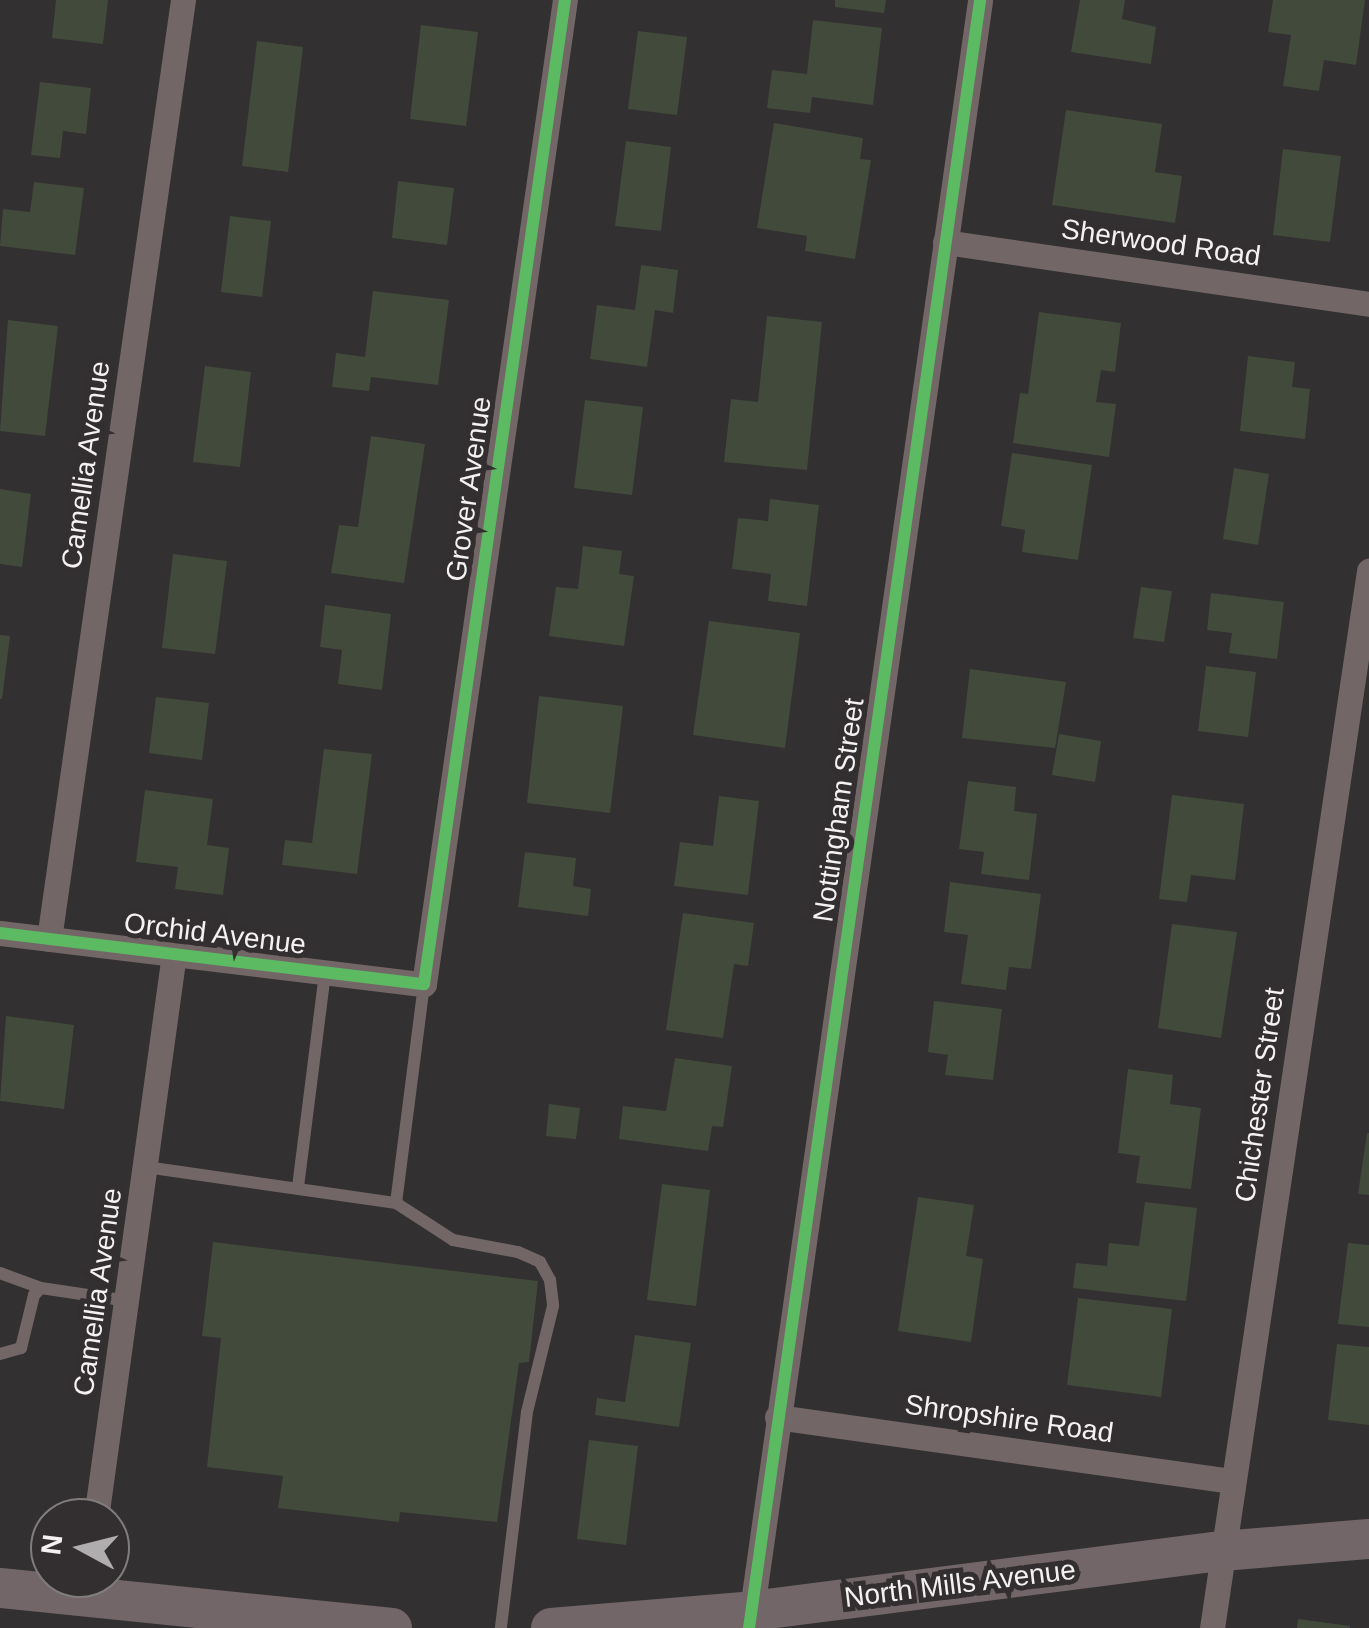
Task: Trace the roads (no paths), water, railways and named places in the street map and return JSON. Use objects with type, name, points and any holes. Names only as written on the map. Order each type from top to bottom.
[{"type":"main road","name":"North Mills Avenue","points":[[551,1628],[751,1619],[1222,1551],[1369,1539]]},
{"type":"main road","points":[[0,1588],[30,1588]]},
{"type":"main road","points":[[130,1596],[265,1622],[392,1628]]},
{"type":"street","name":"Camellia Avenue","points":[[50,939],[183,0]]},
{"type":"street","name":"Grover Avenue","points":[[424,984],[564,0]]},
{"type":"street","name":"Nottingham Street","points":[[751,1619],[980,0]]},
{"type":"street","name":"Sherwood Road","points":[[945,242],[1369,304]]},
{"type":"street","name":"Chichester Street","points":[[1212,1628],[1369,571]]},
{"type":"street","name":"Orchid Avenue","points":[[0,933],[424,984]]},
{"type":"street","name":"Camellia Avenue","points":[[99,1498],[174,954]]},
{"type":"street","name":"Shropshire Road","points":[[777,1417],[1233,1481]]},
{"type":"lane","points":[[298,1187],[324,973]]},
{"type":"lane","points":[[396,1204],[424,984]]},
{"type":"lane","points":[[146,1167],[396,1204],[454,1240],[518,1252],[540,1262],[550,1280],[553,1306],[526,1412],[501,1628]]},
{"type":"lane","points":[[0,1273],[41,1288],[128,1301]]},
{"type":"lane","points":[[0,1354],[21,1348],[34,1295],[41,1288]]}]
